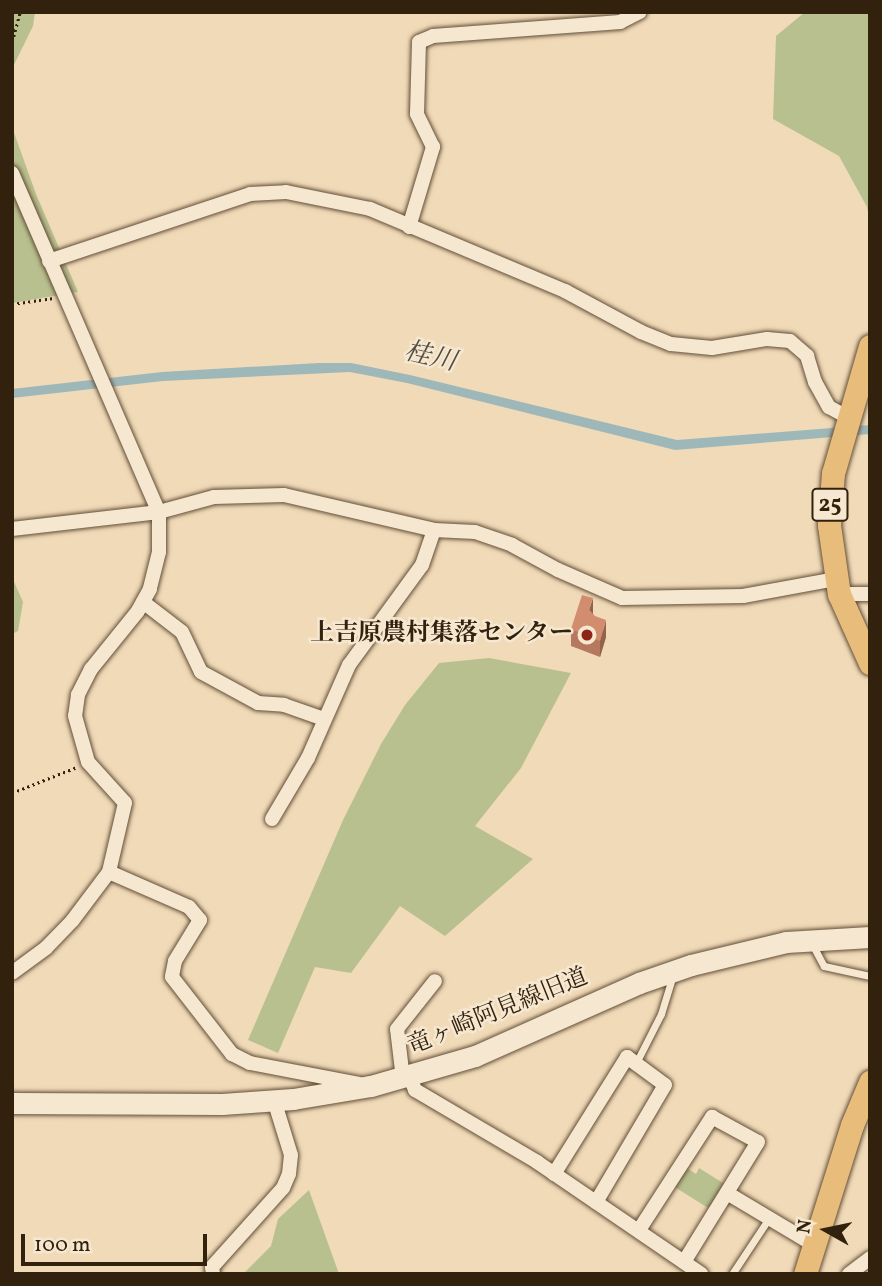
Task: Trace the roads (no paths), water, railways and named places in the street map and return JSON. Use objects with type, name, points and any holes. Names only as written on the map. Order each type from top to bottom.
[{"type":"main road","name":"25","points":[[870,346],[847,417],[833,473],[829,525],[838,587],[870,663]]},
{"type":"main road","points":[[805,1274],[870,1082]]},
{"type":"street","points":[[409,227],[433,147],[417,114],[419,42],[433,36],[620,22],[640,12]]},
{"type":"street","points":[[12,173],[63,296],[109,394],[159,512],[159,552],[150,589],[91,669],[78,695],[75,716],[88,762],[125,803],[109,872],[72,921],[46,948],[12,973]]},
{"type":"street","points":[[49,261],[250,194],[286,192],[369,209],[565,291],[641,332],[671,344],[712,348],[766,339],[790,341],[807,356],[815,382],[829,407],[847,417]]},
{"type":"street","points":[[12,529],[159,512],[214,497],[284,495],[434,530],[475,532],[512,545],[558,570],[622,598],[743,596],[838,587],[870,594]]},
{"type":"street","points":[[271,819],[308,758],[349,665],[422,565],[434,530]]},
{"type":"street","points":[[143,602],[182,632],[201,672],[258,703],[284,705],[324,719]]},
{"type":"street","points":[[109,872],[189,907],[200,920],[175,961],[172,977],[232,1054],[250,1063],[371,1086]]},
{"type":"street","name":"竜ヶ崎阿見線旧道","points":[[12,1103],[222,1104],[274,1100],[371,1086],[406,1078],[531,1033],[675,970],[737,952],[809,939],[870,937]]},
{"type":"street","points":[[435,981],[397,1029],[406,1078],[415,1090],[554,1174],[701,1274]]},
{"type":"street","points":[[554,1174],[627,1057],[665,1085],[596,1202]]},
{"type":"street","points":[[214,1274],[212,1267],[284,1188],[289,1174],[291,1155],[274,1100]]},
{"type":"street","points":[[639,1230],[712,1117],[758,1142],[684,1262]]},
{"type":"street","points":[[727,1193],[814,1245]]},
{"type":"street","points":[[849,1274],[870,1258]]},
{"type":"lane","points":[[809,939],[824,966],[870,976]]},
{"type":"lane","points":[[636,1063],[661,1014],[675,970]]},
{"type":"lane","points":[[732,1274],[769,1218]]},
{"type":"water","points":[[351,363],[410,375],[677,440],[870,425],[870,434],[675,450],[407,383],[350,372],[163,381],[12,398],[12,389],[162,372]]},
{"type":"place","name":"上吉原農村集落センター","points":[[587,635]]},
{"type":"water label","name":"桂川","points":[[430,358]]}]
